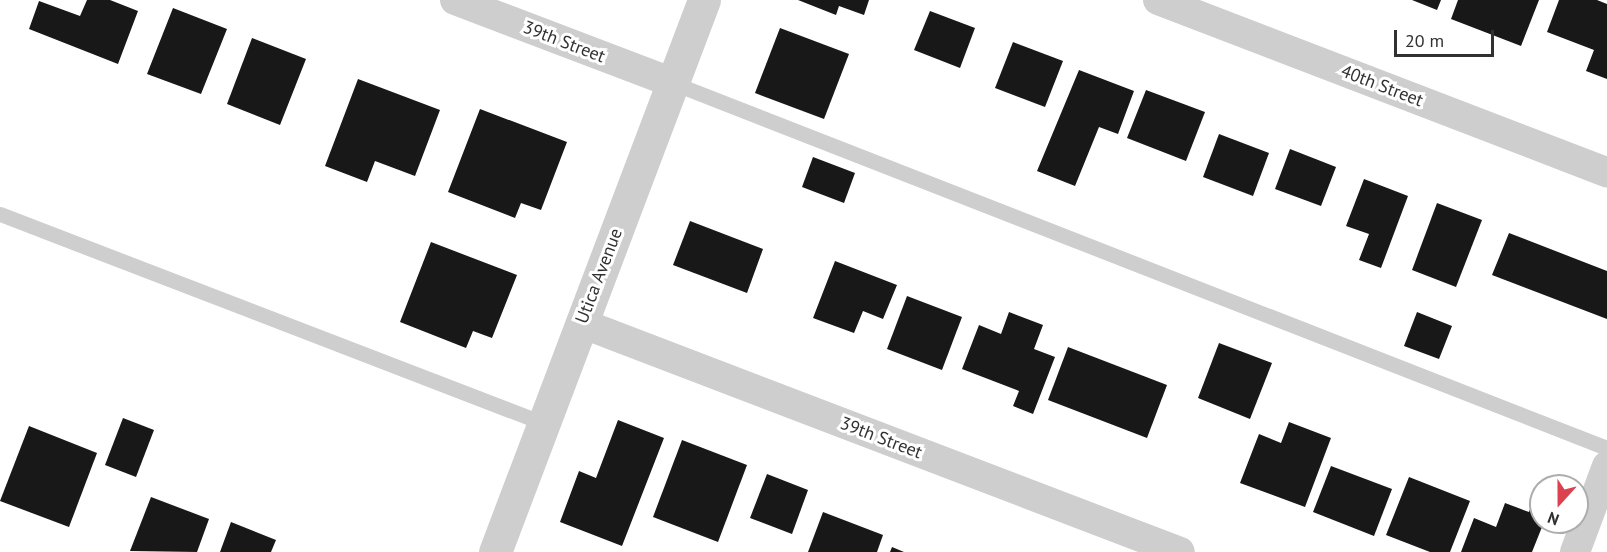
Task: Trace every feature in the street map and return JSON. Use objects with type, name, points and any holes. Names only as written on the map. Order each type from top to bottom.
[{"type":"street","name":"39th Street","points":[[455,0],[673,83]]},
{"type":"street","name":"Utica Avenue","points":[[495,552],[704,0]]},
{"type":"street","name":"40th Street","points":[[1158,0],[1607,172]]},
{"type":"street","name":"39th Street","points":[[582,323],[1180,552]]},
{"type":"street","points":[[1575,552],[1607,466]]},
{"type":"lane","points":[[673,83],[1607,448]]},
{"type":"lane","points":[[0,214],[543,423]]},
{"type":"building","points":[[87,0],[110,0],[138,11],[118,64],[29,29],[39,1],[80,16]]},
{"type":"building","points":[[798,0],[869,0],[864,15],[839,6],[836,15]]},
{"type":"building","points":[[1412,0],[1441,0],[1437,10]]},
{"type":"building","points":[[1458,0],[1539,0],[1521,46],[1451,19]]},
{"type":"building","points":[[1559,0],[1597,0],[1607,4],[1607,79],[1586,71],[1594,50],[1547,32]]},
{"type":"building","points":[[173,8],[227,29],[201,94],[147,74]]},
{"type":"building","points":[[930,11],[975,28],[960,68],[914,50]]},
{"type":"building","points":[[780,28],[849,54],[824,119],[755,93]]},
{"type":"building","points":[[252,38],[306,59],[280,125],[227,104]]},
{"type":"building","points":[[1013,42],[1063,61],[1045,107],[995,88]]},
{"type":"building","points":[[1079,70],[1134,91],[1118,134],[1099,127],[1075,186],[1037,171]]},
{"type":"building","points":[[358,79],[440,110],[415,176],[375,161],[367,182],[325,166]]},
{"type":"building","points":[[1146,90],[1205,112],[1186,161],[1127,138]]},
{"type":"building","points":[[480,109],[567,142],[541,210],[521,203],[515,218],[448,192]]},
{"type":"building","points":[[1219,134],[1269,153],[1253,196],[1203,177]]},
{"type":"building","points":[[1290,149],[1336,167],[1321,206],[1275,189]]},
{"type":"building","points":[[813,157],[855,173],[844,203],[802,187]]},
{"type":"building","points":[[1364,179],[1408,196],[1381,268],[1359,260],[1369,234],[1346,226]]},
{"type":"building","points":[[1437,203],[1482,220],[1456,287],[1412,270]]},
{"type":"building","points":[[690,221],[763,249],[747,293],[673,265]]},
{"type":"building","points":[[1509,233],[1607,271],[1607,319],[1492,275]]},
{"type":"building","points":[[431,242],[517,275],[492,338],[473,331],[466,348],[400,322]]},
{"type":"building","points":[[835,261],[897,285],[883,319],[863,311],[854,333],[813,318]]},
{"type":"building","points":[[907,296],[962,317],[942,370],[887,349]]},
{"type":"building","points":[[1009,312],[1043,325],[1034,349],[1055,357],[1033,414],[1013,406],[1019,391],[962,369],[979,325],[1001,334]]},
{"type":"building","points":[[1417,312],[1452,326],[1439,359],[1404,346]]},
{"type":"building","points":[[1219,343],[1272,363],[1250,419],[1198,398]]},
{"type":"building","points":[[1068,347],[1167,385],[1147,438],[1048,400]]},
{"type":"building","points":[[123,418],[154,430],[136,477],[105,465]]},
{"type":"building","points":[[618,420],[664,438],[622,546],[560,522],[579,471],[596,478]]},
{"type":"building","points":[[1289,422],[1331,438],[1305,507],[1240,483],[1259,434],[1281,443]]},
{"type":"building","points":[[29,426],[97,453],[69,527],[0,501]]},
{"type":"building","points":[[682,440],[747,465],[718,542],[653,517]]},
{"type":"building","points":[[1331,466],[1392,489],[1374,536],[1313,512]]},
{"type":"building","points":[[767,474],[808,490],[792,534],[750,518]]},
{"type":"building","points":[[1409,477],[1470,501],[1450,552],[1430,552],[1386,535]]},
{"type":"building","points":[[151,497],[209,519],[197,552],[130,551]]},
{"type":"building","points":[[1505,503],[1529,512],[1529,534],[1539,534],[1532,552],[1461,552],[1474,518],[1496,527]]},
{"type":"building","points":[[823,512],[883,535],[877,552],[808,552]]},
{"type":"building","points":[[231,522],[276,540],[271,552],[220,552]]},
{"type":"building","points":[[892,547],[904,552],[890,552]]}]
